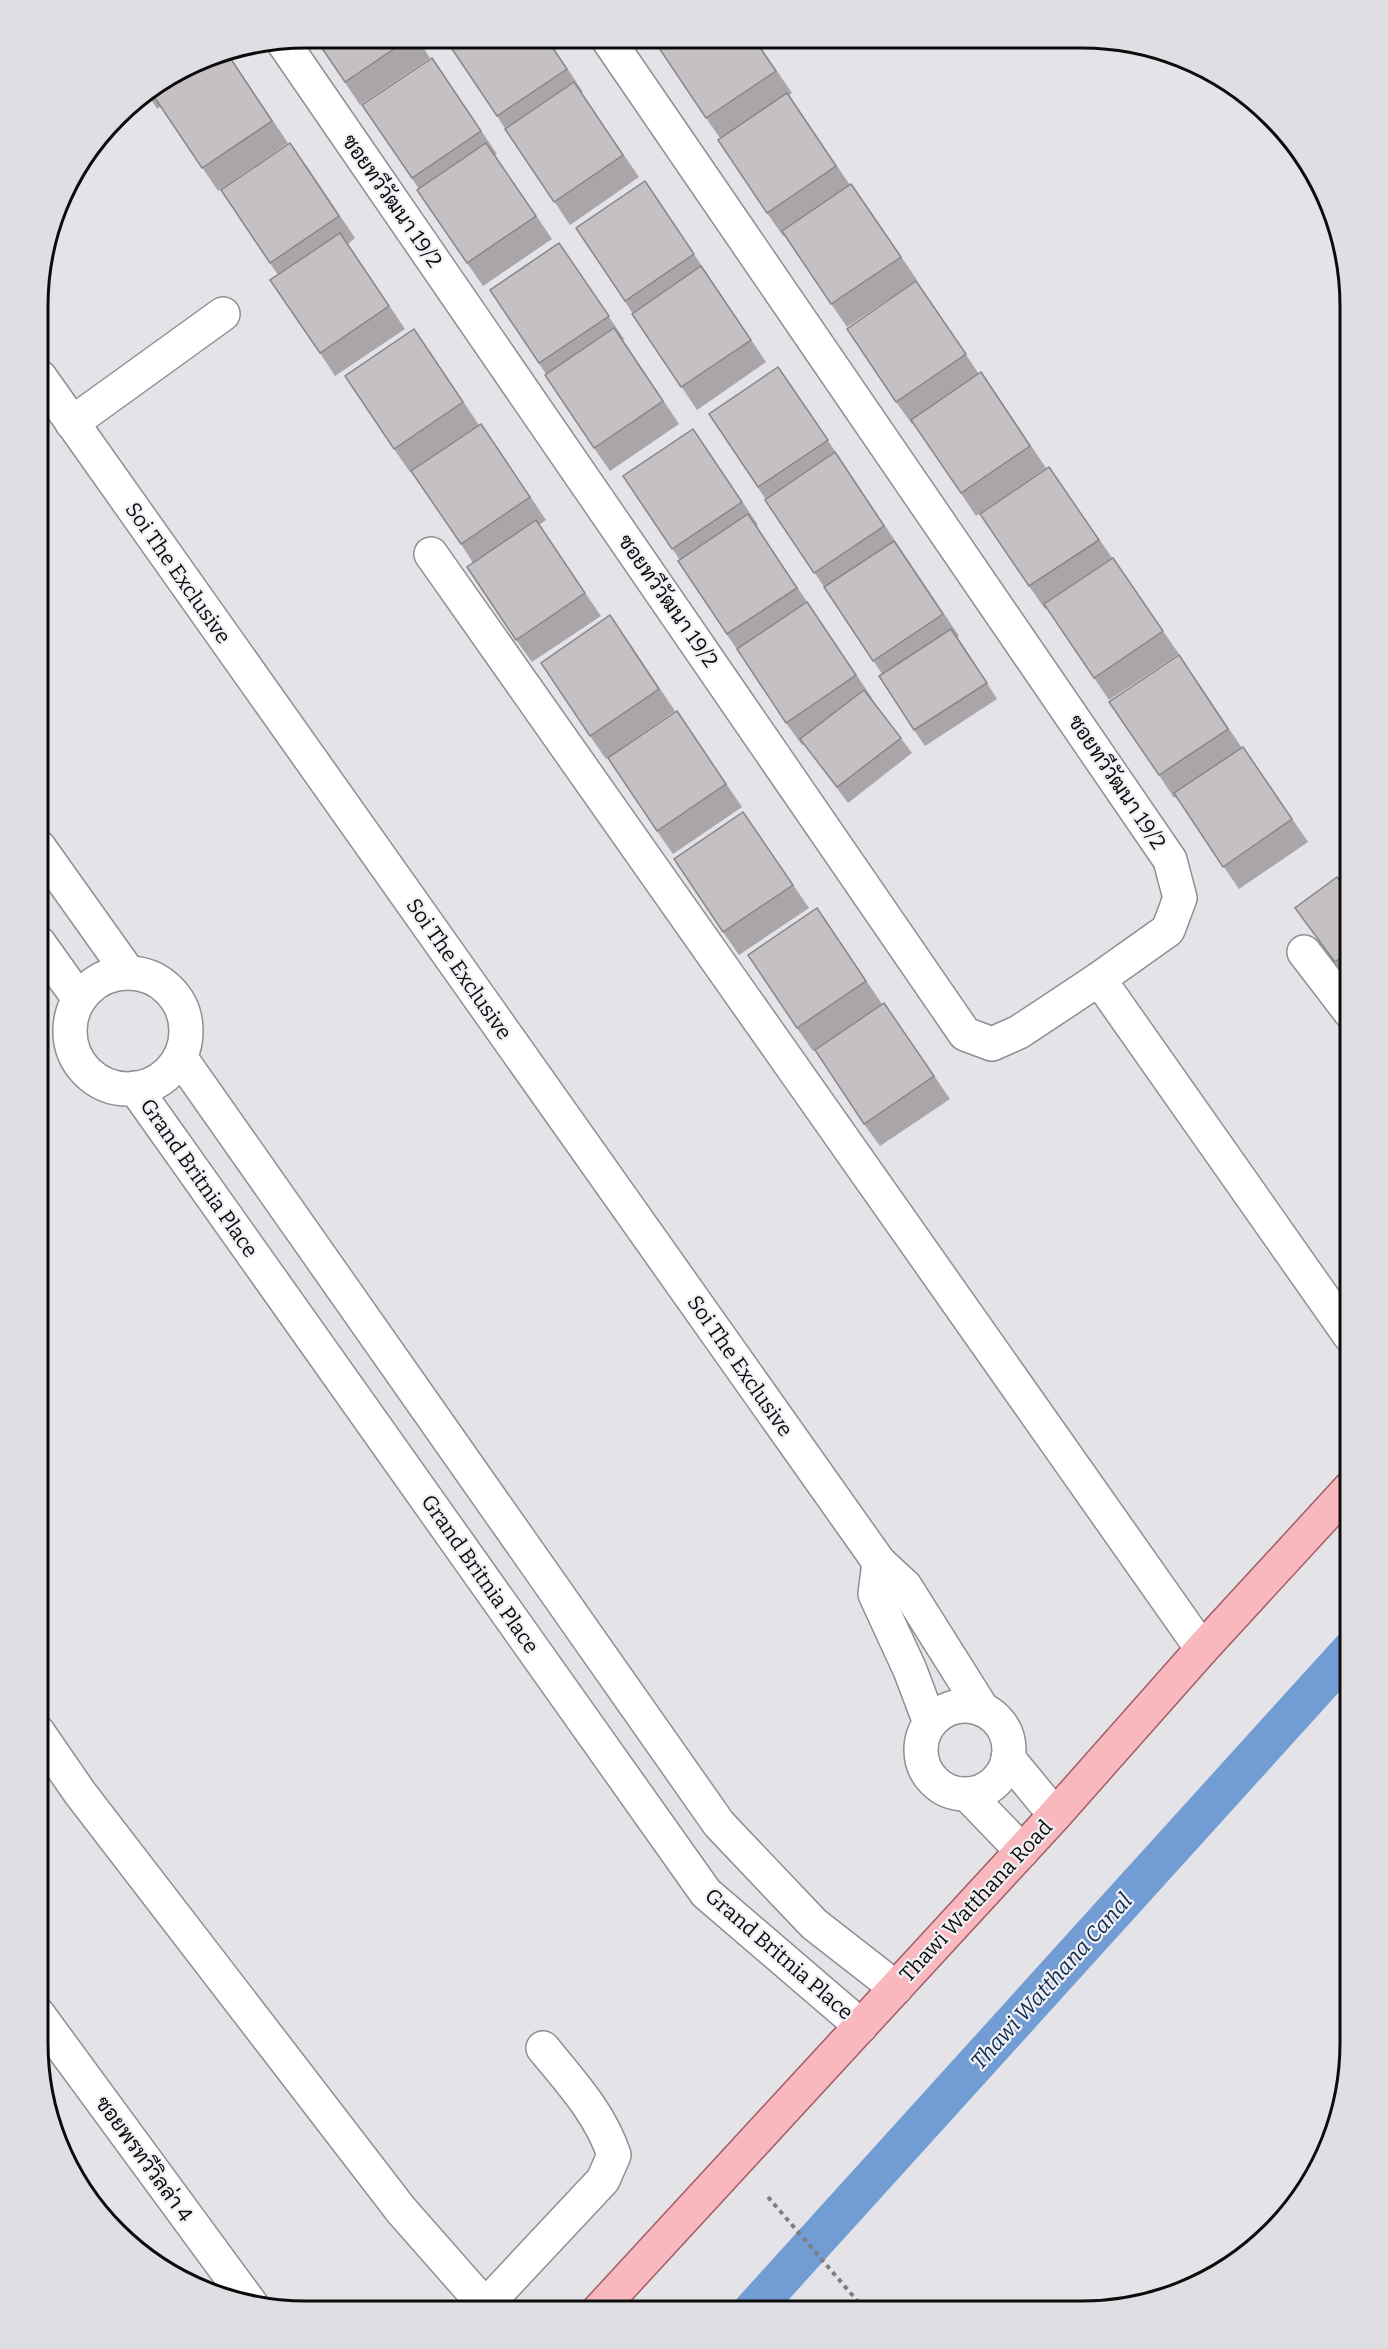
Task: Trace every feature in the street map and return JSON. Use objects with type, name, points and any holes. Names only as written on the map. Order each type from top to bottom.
[{"type":"main road","name":"Thawi Watthana Road","points":[[607,2301],[1055,1815],[1202,1649],[1340,1499]]},
{"type":"street","name":"ซอยทวีวัฒนา 19/2","points":[[288,49],[965,1034],[992,1044],[1019,1032],[1099,980],[1168,930],[1180,898],[1170,860],[614,48]]},
{"type":"street","points":[[72,423],[223,314]]},
{"type":"street","name":"Soi The Exclusive","points":[[48,388],[879,1562],[904,1586],[983,1710],[995,1718],[1004,1730],[1008,1743],[1008,1758]]},
{"type":"street","points":[[431,554],[1202,1649]]},
{"type":"street","points":[[48,860],[128,972]]},
{"type":"street","points":[[1304,952],[1340,998]]},
{"type":"street","points":[[48,956],[79,999],[91,985],[100,980],[128,972],[146,975],[164,985],[177,1000],[184,1018],[186,1038],[180,1057],[719,1824],[814,1924],[896,1988]]},
{"type":"street","points":[[1099,980],[1340,1322]]},
{"type":"street","name":"Grand Britnia Place","points":[[79,999],[71,1016],[70,1035],[74,1053],[84,1069],[99,1081],[117,1088],[135,1088],[153,1083],[168,1072],[180,1057]]},
{"type":"street","name":"Grand Britnia Place","points":[[135,1088],[706,1893],[861,2026]]},
{"type":"street","points":[[879,1562],[875,1594],[910,1670],[930,1723]]},
{"type":"street","points":[[983,1710],[968,1706],[954,1707],[940,1714],[930,1723],[923,1736],[921,1750],[923,1764],[930,1777],[947,1790],[968,1795],[994,1784],[1003,1772],[1008,1758]]},
{"type":"street","points":[[48,1747],[80,1793],[268,2040],[401,2210],[481,2301]]},
{"type":"street","points":[[1008,1758],[1055,1815]]},
{"type":"street","points":[[968,1795],[1022,1851]]},
{"type":"street","name":"ซอยพรทวีวิลล่า 4","points":[[48,2028],[243,2293]]},
{"type":"street","points":[[493,2301],[603,2180],[614,2155],[607,2134],[591,2108],[543,2048]]},
{"type":"path","points":[[769,2198],[857,2301]]},
{"type":"building","points":[[322,48],[395,48],[345,82]]},
{"type":"building","points":[[451,48],[553,48],[567,69],[497,116]]},
{"type":"building","points":[[659,48],[760,48],[776,71],[706,118]]},
{"type":"building","points":[[432,58],[481,131],[412,178],[362,105]]},
{"type":"building","points":[[231,60],[272,121],[202,168],[155,97],[192,75]]},
{"type":"building","points":[[574,82],[623,155],[554,202],[505,129]]},
{"type":"building","points":[[787,93],[836,166],[767,213],[718,140]]},
{"type":"building","points":[[290,143],[339,216],[270,263],[221,190]]},
{"type":"building","points":[[486,143],[536,216],[467,263],[417,190]]},
{"type":"building","points":[[645,181],[694,254],[625,301],[576,228]]},
{"type":"building","points":[[851,184],[901,257],[831,304],[782,231]]},
{"type":"building","points":[[340,233],[389,306],[320,353],[270,280]]},
{"type":"building","points":[[559,243],[609,316],[539,363],[490,290]]},
{"type":"building","points":[[701,266],[751,340],[681,387],[632,314]]},
{"type":"building","points":[[916,281],[966,354],[896,402],[847,329]]},
{"type":"building","points":[[614,328],[663,401],[594,448],[545,375]]},
{"type":"building","points":[[414,329],[463,402],[394,449],[345,376]]},
{"type":"building","points":[[778,367],[828,440],[758,487],[709,414]]},
{"type":"building","points":[[981,372],[1030,446],[961,493],[911,420]]},
{"type":"building","points":[[481,424],[530,497],[461,544],[411,471]]},
{"type":"building","points":[[693,429],[742,502],[672,549],[623,476]]},
{"type":"building","points":[[835,452],[884,526],[814,573],[765,500]]},
{"type":"building","points":[[1049,467],[1099,540],[1029,586],[980,514]]},
{"type":"building","points":[[748,514],[797,588],[727,634],[678,561]]},
{"type":"building","points":[[536,520],[585,593],[516,640],[467,567]]},
{"type":"building","points":[[894,541],[943,614],[873,661],[824,587]]},
{"type":"building","points":[[1113,558],[1163,631],[1094,678],[1044,604]]},
{"type":"building","points":[[807,602],[856,675],[786,723],[737,649]]},
{"type":"building","points":[[610,615],[659,689],[590,736],[541,663]]},
{"type":"building","points":[[951,629],[987,683],[914,730],[879,676]]},
{"type":"building","points":[[1179,655],[1228,729],[1159,775],[1109,702]]},
{"type":"building","points":[[864,690],[901,738],[837,787],[800,739]]},
{"type":"building","points":[[677,711],[726,784],[657,831],[608,758]]},
{"type":"building","points":[[1243,747],[1292,819],[1223,867],[1174,793]]},
{"type":"building","points":[[743,812],[793,885],[723,932],[674,859]]},
{"type":"building","points":[[1337,877],[1340,881],[1340,958],[1335,962],[1295,908]]},
{"type":"building","points":[[817,908],[866,981],[797,1028],[748,955]]},
{"type":"building","points":[[884,1003],[934,1076],[864,1124],[815,1050]]},
{"type":"waterway","name":"Thawi Watthana Canal","points":[[761,2301],[1340,1662]]}]
